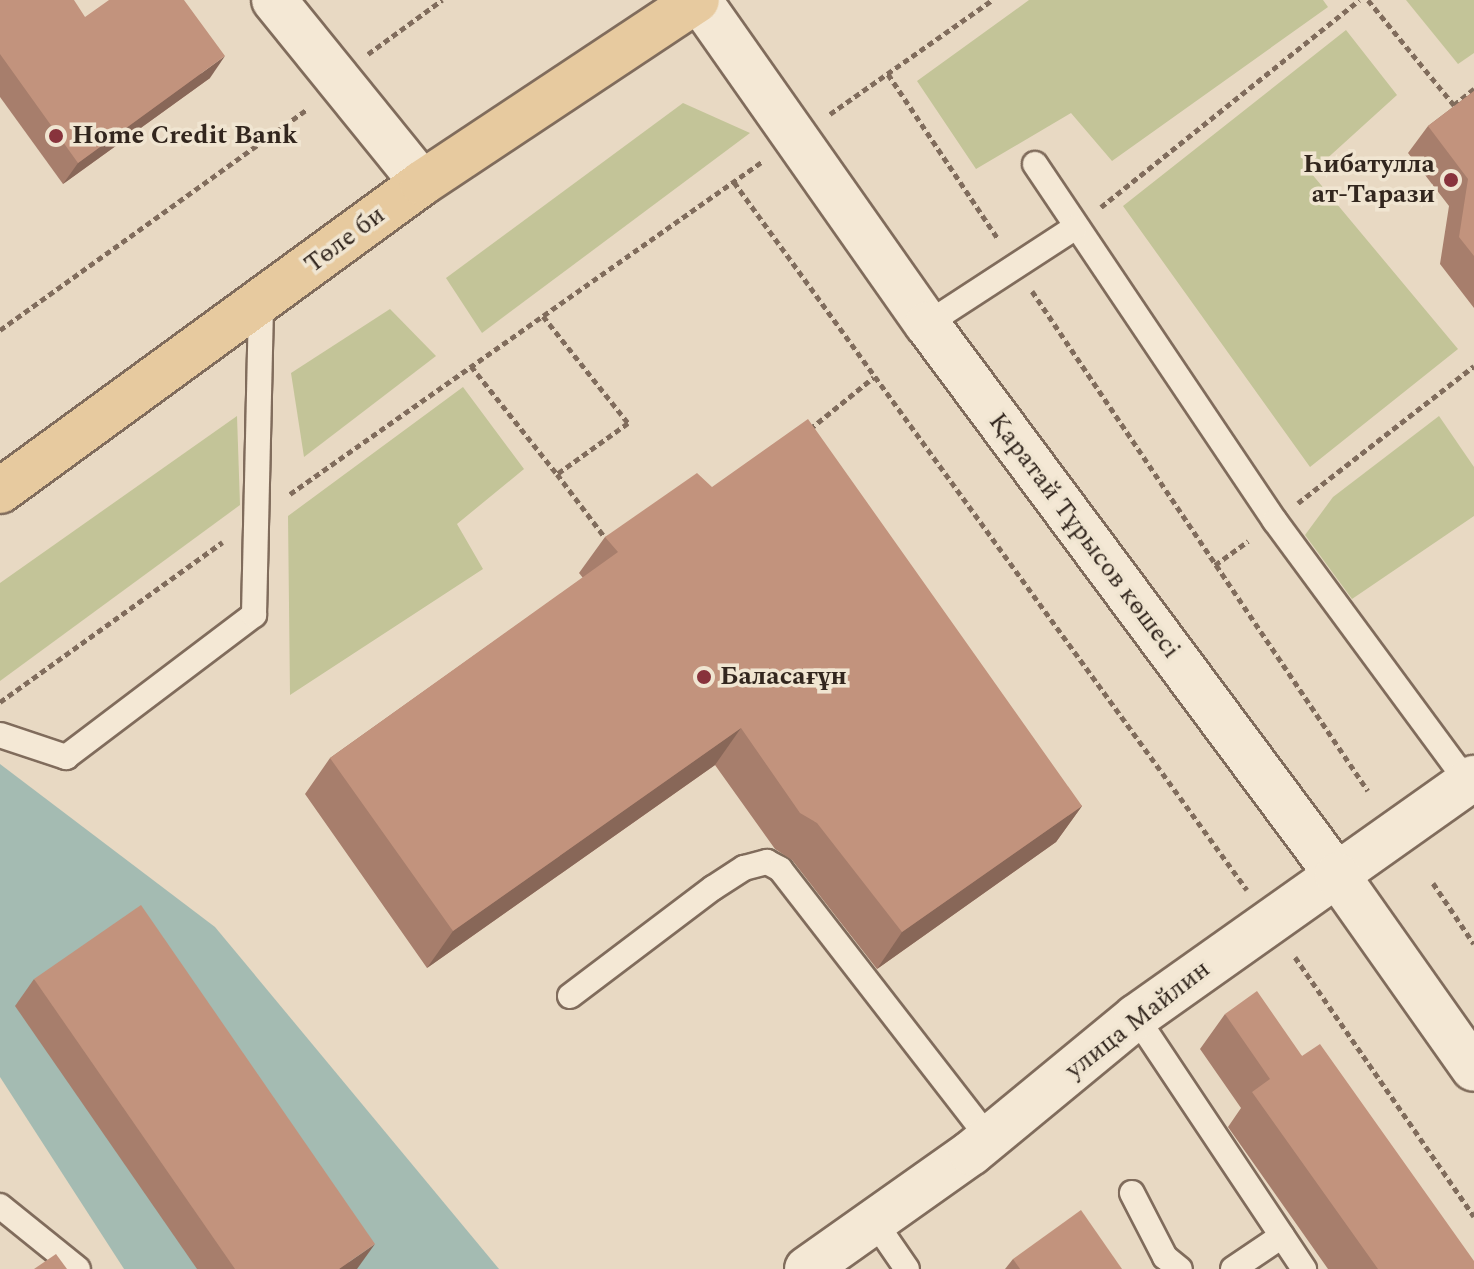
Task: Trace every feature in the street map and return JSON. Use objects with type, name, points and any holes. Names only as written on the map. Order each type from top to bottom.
[{"type":"main road","points":[[274,0],[334,79],[422,183]]},
{"type":"main road","name":"Қаратай Тұрысов көшесі","points":[[698,0],[927,324],[1337,875],[1474,1069]]},
{"type":"main road","name":"Төле би","points":[[0,491],[422,183],[698,0]]},
{"type":"main road","name":"улица Майлин","points":[[807,1269],[989,1138],[1136,1017],[1471,780]]},
{"type":"lane","points":[[1035,164],[1074,228],[1275,521],[1471,780]]},
{"type":"lane","points":[[927,324],[1018,269],[1074,228]]},
{"type":"lane","points":[[0,735],[66,757],[254,615],[261,302]]},
{"type":"lane","points":[[570,996],[713,888],[744,868],[767,862],[780,869],[989,1138]]},
{"type":"lane","points":[[1136,1017],[1304,1269]]},
{"type":"lane","points":[[1132,1193],[1165,1257],[1180,1269]]},
{"type":"lane","points":[[0,1206],[78,1269]]},
{"type":"lane","points":[[874,1221],[907,1269]]},
{"type":"lane","points":[[1233,1269],[1282,1236]]},
{"type":"path","points":[[0,330],[309,108],[334,79],[442,0]]},
{"type":"path","points":[[0,702],[992,0]]},
{"type":"path","points":[[1074,228],[1359,0]]},
{"type":"path","points":[[1368,0],[1454,105],[1474,89]]},
{"type":"path","points":[[888,74],[1368,791]]},
{"type":"path","points":[[734,182],[1029,592]]},
{"type":"path","points":[[543,316],[628,423],[557,474]]},
{"type":"path","points":[[471,366],[613,549]]},
{"type":"path","points":[[1326,482],[1474,366]]},
{"type":"path","points":[[800,437],[874,377]]},
{"type":"path","points":[[1433,883],[1474,944]]},
{"type":"green space","points":[[1029,0],[1323,0],[1328,7],[1112,161],[1071,113],[976,169],[917,81]]},
{"type":"green space","points":[[1406,0],[1474,0],[1474,53],[1458,64]]},
{"type":"green space","points":[[1346,30],[1397,95],[1311,173],[1458,349],[1310,467],[1123,206]]},
{"type":"green space","points":[[683,103],[750,133],[482,333],[446,278]]},
{"type":"green space","points":[[390,309],[436,356],[304,457],[291,373]]},
{"type":"green space","points":[[463,387],[524,469],[457,524],[483,569],[290,695],[288,516]]},
{"type":"green space","points":[[237,416],[240,505],[0,681],[0,583]]},
{"type":"green space","points":[[1439,416],[1474,467],[1474,516],[1352,599],[1305,535],[1333,497]]},
{"type":"shaded area","points":[[0,764],[215,927],[499,1269],[124,1269],[0,1077]]},
{"type":"building","points":[[0,0],[74,0],[85,17],[109,0],[184,0],[225,56],[78,163],[0,54]]},
{"type":"building","points":[[1474,91],[1474,256],[1459,237],[1468,179],[1428,126]]},
{"type":"building","name":"Баласағұн","points":[[808,419],[1082,806],[902,932],[817,823],[800,813],[741,728],[453,931],[330,758],[618,552],[605,537],[697,473],[712,487]]},
{"type":"building","points":[[141,905],[375,1244],[339,1269],[235,1269],[34,979]]},
{"type":"building","points":[[1257,991],[1302,1056],[1320,1044],[1474,1261],[1474,1269],[1378,1269],[1252,1092],[1270,1079],[1225,1014]]},
{"type":"building","points":[[1081,1210],[1122,1269],[1020,1269],[1013,1259]]},
{"type":"building","points":[[56,1254],[67,1269],[34,1269]]},
{"type":"place","name":"Home Credit Bank","points":[[56,136]]},
{"type":"place","name":"Һибатулла ат-Тарази","points":[[1451,180]]},
{"type":"place","name":"Баласағұн","points":[[704,677]]}]
